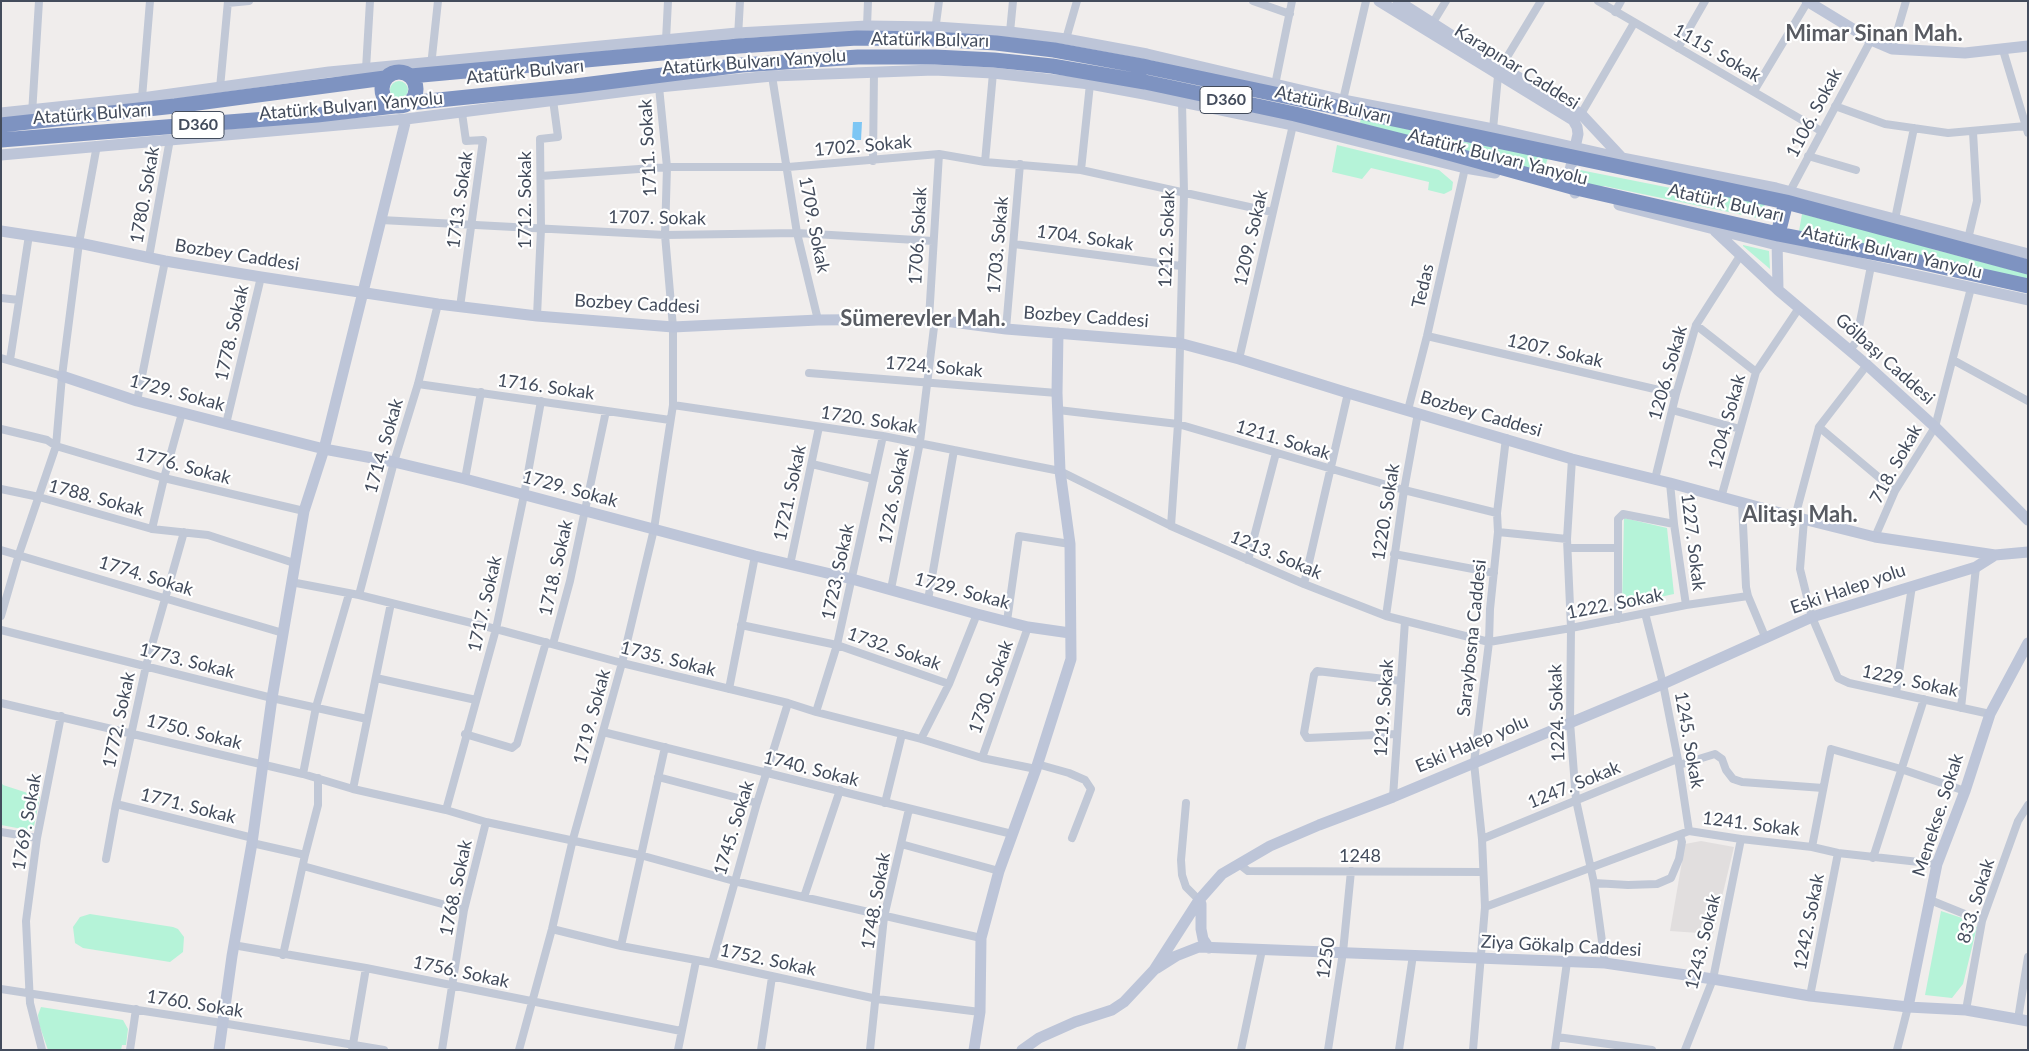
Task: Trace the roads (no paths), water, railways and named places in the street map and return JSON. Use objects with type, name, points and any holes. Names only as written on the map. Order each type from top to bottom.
[{"type":"highway","name":"Atatürk Bulvarı","points":[[411,76],[431,68],[738,39],[857,38],[935,33],[1054,50],[1148,67],[1574,152],[1632,170],[1788,197],[2028,267]]},
{"type":"highway","name":"Atatürk Bulvarı","points":[[1,140],[32,136],[316,115],[742,65],[858,57],[934,57],[994,60],[1052,66],[1145,82],[1295,114],[1434,149],[1574,190],[1777,239],[1911,260],[2028,286]]},
{"type":"highway","points":[[398,72],[405,72],[411,76],[417,88],[415,96],[402,104],[390,103],[383,94],[385,78],[398,72]]},
{"type":"highway","name":"Atatürk Bulvarı","points":[[1,125],[32,115],[174,106],[385,78]]},
{"type":"highway","points":[[1777,239],[1788,197]]},
{"type":"street","points":[[32,115],[39,1]]},
{"type":"street","points":[[142,98],[150,1]]},
{"type":"street","points":[[220,88],[228,2],[249,1]]},
{"type":"street","points":[[366,68],[370,1]]},
{"type":"street","points":[[431,68],[438,1]]},
{"type":"street","points":[[666,40],[668,1]]},
{"type":"street","points":[[738,39],[740,1]]},
{"type":"street","points":[[867,26],[868,1]]},
{"type":"street","points":[[935,33],[939,1]]},
{"type":"street","points":[[1010,32],[1013,1]]},
{"type":"street","points":[[1066,38],[1077,1]]},
{"type":"street","points":[[1253,1],[1290,14]]},
{"type":"street","points":[[1275,85],[1292,1]]},
{"type":"street","points":[[1344,100],[1366,1]]},
{"type":"street","name":"Karapınar Caddesi","points":[[1379,1],[1500,71],[1580,114],[1632,170]]},
{"type":"street","name":"Karapınar Caddesi","points":[[1398,1],[1573,120],[1578,132],[1569,173],[1574,190]]},
{"type":"street","points":[[1432,24],[1446,1]]},
{"type":"street","points":[[1493,128],[1500,71],[1542,1]]},
{"type":"street","name":"1115. Sokak","points":[[1598,1],[1821,131]]},
{"type":"street","points":[[1615,12],[1621,1]]},
{"type":"street","points":[[1678,48],[1705,1]]},
{"type":"street","points":[[1754,91],[1807,1],[1871,40],[1892,49],[1965,53],[2028,46]]},
{"type":"street","points":[[1892,49],[1906,1]]},
{"type":"street","points":[[1580,114],[1634,23]]},
{"type":"street","name":"Atatürk Bulvarı Yanyolu","points":[[641,48],[666,40],[738,39],[867,26],[935,33],[1010,32],[1066,38],[1147,54],[1344,100],[1493,128],[1574,152],[1622,158],[1895,220],[2028,254]]},
{"type":"street","name":"1106. Sokak","points":[[1788,197],[1821,131],[1871,40]]},
{"type":"street","points":[[1835,106],[1885,124],[1948,133],[2027,130],[2003,50]]},
{"type":"street","name":"Atatürk Bulvarı Yanyolu","points":[[1,113],[32,115],[142,98],[366,68],[431,68]]},
{"type":"street","name":"Atatürk Bulvarı Yanyolu","points":[[1,155],[96,145],[406,119],[659,87],[772,76],[934,70],[993,73],[1090,84],[1293,125],[1465,168],[1483,170],[1574,190],[1713,230],[1777,239],[1872,266],[2028,300]]},
{"type":"street","points":[[873,161],[874,71]]},
{"type":"street","points":[[985,162],[993,73]]},
{"type":"street","name":"1709. Sokak","points":[[772,76],[797,233],[818,320]]},
{"type":"street","points":[[1080,170],[1090,84]]},
{"type":"street","name":"1711. Sokak","points":[[659,87],[667,167],[665,235],[674,327]]},
{"type":"street","name":"1712. Sokak","points":[[537,316],[541,229],[540,139],[558,137],[553,100]]},
{"type":"street","name":"1212. Sokak","points":[[1171,526],[1178,424],[1184,193],[1182,102]]},
{"type":"street","name":"1713. Sokak","points":[[460,307],[483,140],[466,141],[462,113]]},
{"type":"street","points":[[219,1050],[233,945],[252,841],[282,633],[304,511],[324,448],[406,119]]},
{"type":"street","name":"1209. Sokak","points":[[1239,358],[1293,125]]},
{"type":"street","points":[[1895,220],[1914,128]]},
{"type":"street","points":[[1968,239],[1977,201],[1973,132]]},
{"type":"street","name":"1780. Sokak","points":[[149,257],[170,139]]},
{"type":"street","points":[[1,616],[19,554],[56,446],[62,376],[79,243],[96,145]]},
{"type":"street","name":"1702. Sokak","points":[[541,176],[667,167],[788,167],[939,154],[985,162],[1080,170],[1272,212]]},
{"type":"street","name":"1706. Sokak","points":[[932,319],[933,241],[939,154]]},
{"type":"street","points":[[1808,156],[1856,170]]},
{"type":"street","name":"1703. Sokak","points":[[1006,329],[1020,164]]},
{"type":"street","name":"Tedas","points":[[1413,412],[1427,336],[1465,168]]},
{"type":"street","name":"1707. Sokak","points":[[381,220],[665,235],[797,233],[933,241]]},
{"type":"street","name":"Bozbey Caddesi","points":[[1,230],[261,277],[438,304],[537,316],[674,327],[818,320],[932,319],[1006,329],[1179,343],[1239,358],[1348,393],[1572,459],[1875,537],[1995,555],[2028,552]]},
{"type":"street","name":"Gölbaşı Caddesi","points":[[1713,230],[1778,290],[1867,365],[1934,427],[2028,520]]},
{"type":"street","points":[[10,360],[29,235]]},
{"type":"street","points":[[1777,239],[1778,290]]},
{"type":"street","name":"1704. Sokak","points":[[1014,244],[1181,266]]},
{"type":"street","name":"1206. Sokak","points":[[1655,479],[1676,394],[1696,325],[1740,256]]},
{"type":"street","points":[[137,401],[166,261]]},
{"type":"street","points":[[1850,350],[1856,342],[1872,266]]},
{"type":"street","name":"1778. Sokak","points":[[226,424],[261,277]]},
{"type":"street","name":"718. Sokak","points":[[1875,537],[1895,491],[1934,427],[1953,360],[1970,288]]},
{"type":"street","points":[[1,298],[19,300]]},
{"type":"street","name":"1714. Sokak","points":[[359,595],[394,462],[418,384],[438,304]]},
{"type":"street","name":"1204. Sokak","points":[[1721,498],[1756,372],[1799,308]]},
{"type":"street","name":"1726. Sokak","points":[[891,590],[920,442],[928,381],[932,319]]},
{"type":"street","points":[[1696,325],[1756,372]]},
{"type":"street","name":"1719. Sokak","points":[[519,1050],[530,1002],[552,929],[573,839],[622,663],[654,529],[673,405],[674,327]]},
{"type":"street","points":[[974,1050],[980,1012],[981,938],[999,871],[1071,659],[1070,544],[1060,470],[1057,393],[1058,333]]},
{"type":"street","name":"1207. Sokak","points":[[1427,336],[1676,394]]},
{"type":"street","points":[[1,358],[62,376]]},
{"type":"street","points":[[1953,360],[2028,401]]},
{"type":"street","points":[[1867,365],[1819,426],[1895,491]]},
{"type":"street","name":"1724. Sokak","points":[[809,373],[928,381],[1057,393]]},
{"type":"street","name":"1729. Sokak","points":[[62,376],[137,401],[182,413],[324,448],[465,479],[755,556],[852,579],[1028,627],[1070,633]]},
{"type":"street","name":"1716. Sokak","points":[[418,384],[670,420]]},
{"type":"street","points":[[465,479],[482,392]]},
{"type":"street","points":[[1304,584],[1348,393]]},
{"type":"street","name":"1717. Sokak","points":[[446,810],[465,734],[496,629],[524,495],[541,401]]},
{"type":"street","name":"1720. Sokak","points":[[673,405],[920,442],[1060,470]]},
{"type":"street","name":"1211. Sokak","points":[[1058,410],[1178,424],[1331,470],[1497,513]]},
{"type":"street","points":[[1672,410],[1740,430]]},
{"type":"street","name":"1718. Sokak","points":[[465,734],[512,748],[518,744],[550,643],[585,511],[606,411]]},
{"type":"street","name":"1220. Sokak","points":[[1386,616],[1413,412]]},
{"type":"street","points":[[152,529],[182,413]]},
{"type":"street","name":"1229. Sokak","points":[[1819,426],[1800,518],[1800,569],[1812,617],[1838,678],[1850,683],[1990,714]]},
{"type":"street","name":"1721. Sokak","points":[[790,565],[819,427]]},
{"type":"street","name":"1776. Sokak","points":[[1,429],[47,440],[56,446],[164,478],[304,511]]},
{"type":"street","name":"1723. Sokak","points":[[816,712],[837,645],[882,436]]},
{"type":"street","name":"Saraybosna Caddesi","points":[[1473,1050],[1485,908],[1482,839],[1474,763],[1489,642],[1498,532],[1497,513],[1506,438]]},
{"type":"street","points":[[928,600],[954,450]]},
{"type":"street","points":[[1248,560],[1276,453]]},
{"type":"street","name":"1224. Sokak","points":[[1572,459],[1568,539],[1571,628],[1570,722],[1576,800],[1594,883],[1606,963]]},
{"type":"street","points":[[812,464],[873,479]]},
{"type":"street","name":"1213. Sokak","points":[[1060,470],[1171,526],[1304,584],[1386,616],[1489,642]]},
{"type":"street","name":"1227. Sokak","points":[[1670,483],[1686,605]]},
{"type":"street","name":"1788. Sokak","points":[[1,489],[39,497],[152,529],[208,535],[294,563]]},
{"type":"street","points":[[1742,503],[1742,549],[1748,596],[1766,639]]},
{"type":"street","points":[[1618,619],[1618,520],[1623,514],[1674,524]]},
{"type":"street","name":"1772. Sokak","points":[[106,859],[146,666],[184,532]]},
{"type":"street","points":[[1498,532],[1568,539]]},
{"type":"street","points":[[1007,621],[1019,536],[1070,544]]},
{"type":"street","points":[[1568,548],[1618,548]]},
{"type":"street","name":"1774. Sokak","points":[[1,550],[282,633]]},
{"type":"street","points":[[1394,554],[1494,573]]},
{"type":"street","name":"Eski Halep yolu","points":[[1022,1050],[1057,1030],[1112,1010],[1124,1002],[1154,970],[1199,900],[1222,874],[1270,846],[1319,824],[1393,796],[1663,684],[1812,617],[1976,567],[1995,555]]},
{"type":"street","points":[[729,689],[755,556]]},
{"type":"street","points":[[1960,708],[1976,567]]},
{"type":"street","name":"1735. Sokak","points":[[291,582],[359,595],[622,663],[788,703],[921,739],[982,758],[1069,773],[1085,780],[1091,789],[1072,838]]},
{"type":"street","points":[[1896,693],[1912,586]]},
{"type":"street","points":[[303,774],[316,707],[349,594]]},
{"type":"street","name":"1222. Sokak","points":[[1489,642],[1686,605],[1748,596]]},
{"type":"street","points":[[352,789],[391,603]]},
{"type":"street","points":[[921,739],[949,684],[977,614]]},
{"type":"street","name":"1245. Sokak","points":[[1645,614],[1663,684],[1689,831]]},
{"type":"street","name":"1219. Sokak","points":[[1393,796],[1405,621]]},
{"type":"street","name":"1732. Sokak","points":[[741,625],[837,645],[949,684]]},
{"type":"street","name":"1730. Sokak","points":[[982,758],[1028,627]]},
{"type":"street","name":"1773. Sokak","points":[[1,630],[272,698],[367,719]]},
{"type":"street","name":"Menekse. Sokak","points":[[1908,1007],[1937,864],[1965,791],[1990,714],[2028,643]]},
{"type":"street","points":[[1397,734],[1306,738],[1304,733],[1314,675],[1317,671],[1401,681]]},
{"type":"street","points":[[376,678],[476,700]]},
{"type":"street","points":[[1873,858],[1924,699]]},
{"type":"street","name":"1750. Sokak","points":[[1,702],[303,774],[352,789],[446,810],[486,822],[573,839],[734,881],[981,938]]},
{"type":"street","name":"1745. Sokak","points":[[712,963],[734,881],[788,703]]},
{"type":"street","name":"1769. Sokak","points":[[42,1050],[29,993],[26,921],[37,838],[61,716]]},
{"type":"street","name":"1740. Sokak","points":[[603,732],[840,790],[885,804],[1012,834]]},
{"type":"street","points":[[885,804],[902,734]]},
{"type":"street","points":[[621,946],[665,747]]},
{"type":"street","points":[[1812,847],[1831,749],[1902,769],[1965,791]]},
{"type":"street","name":"1247. Sokak","points":[[1482,839],[1576,800],[1678,762],[1715,754],[1722,759],[1726,770],[1733,779],[1742,782],[1823,788]]},
{"type":"street","points":[[658,777],[757,803]]},
{"type":"street","points":[[283,955],[305,854],[318,805],[318,778]]},
{"type":"street","points":[[804,897],[840,790]]},
{"type":"street","points":[[1186,803],[1181,860],[1182,876],[1186,887],[1202,904],[1201,929],[1209,948]]},
{"type":"street","name":"1771. Sokak","points":[[116,804],[305,854]]},
{"type":"street","name":"833. Sokak","points":[[1966,1010],[1982,920],[2018,822],[2028,805]]},
{"type":"street","name":"1748. Sokak","points":[[870,1050],[877,999],[884,916],[910,810]]},
{"type":"street","name":"1768. Sokak","points":[[442,1050],[454,985],[464,910],[486,822]]},
{"type":"street","name":"1241. Sokak","points":[[1485,908],[1689,831],[1812,847],[1873,858],[1937,864]]},
{"type":"street","points":[[1,832],[37,838]]},
{"type":"street","points":[[1594,883],[1657,884],[1671,878],[1680,859],[1682,842],[1680,835]]},
{"type":"street","name":"1243. Sokak","points":[[1685,1050],[1713,979],[1741,839]]},
{"type":"street","points":[[901,844],[999,871]]},
{"type":"street","name":"1242. Sokak","points":[[1810,996],[1838,853]]},
{"type":"street","name":"1248","points":[[1239,864],[1248,871],[1483,872]]},
{"type":"street","points":[[303,866],[464,910]]},
{"type":"street","name":"1250","points":[[1328,1050],[1343,952],[1351,871]]},
{"type":"street","points":[[1930,900],[1982,920]]},
{"type":"street","name":"1752. Sokak","points":[[552,929],[621,946],[712,963],[877,999],[980,1012]]},
{"type":"street","name":"1756. Sokak","points":[[233,945],[366,968],[681,1031]]},
{"type":"street","name":"Ziya Gökalp Caddesi","points":[[1154,970],[1176,956],[1199,947],[1606,963],[1810,996],[1908,1007],[1966,1010],[2023,1020]]},
{"type":"street","points":[[1241,1050],[1262,950]]},
{"type":"street","points":[[1399,1050],[1413,955]]},
{"type":"street","points":[[2023,1020],[2028,957]]},
{"type":"street","points":[[678,1050],[696,961]]},
{"type":"street","points":[[1555,1050],[1568,962]]},
{"type":"street","points":[[353,1047],[366,968]]},
{"type":"street","points":[[761,1050],[772,976]]},
{"type":"street","name":"1760. Sokak","points":[[1,989],[222,1023],[353,1047],[384,1050]]},
{"type":"street","points":[[1898,1050],[1908,1007]]},
{"type":"street","points":[[130,1050],[136,1010]]},
{"type":"street","points":[[1557,1037],[1652,1050]]},
{"type":"water","points":[[853,122],[862,122],[861,140],[852,140]]},
{"type":"district","name":"Mimar Sinan Mah.","points":[[1874,34]]},
{"type":"district","name":"Sümerevler Mah.","points":[[923,319]]},
{"type":"district","name":"Alitaşı Mah.","points":[[1800,515]]}]
